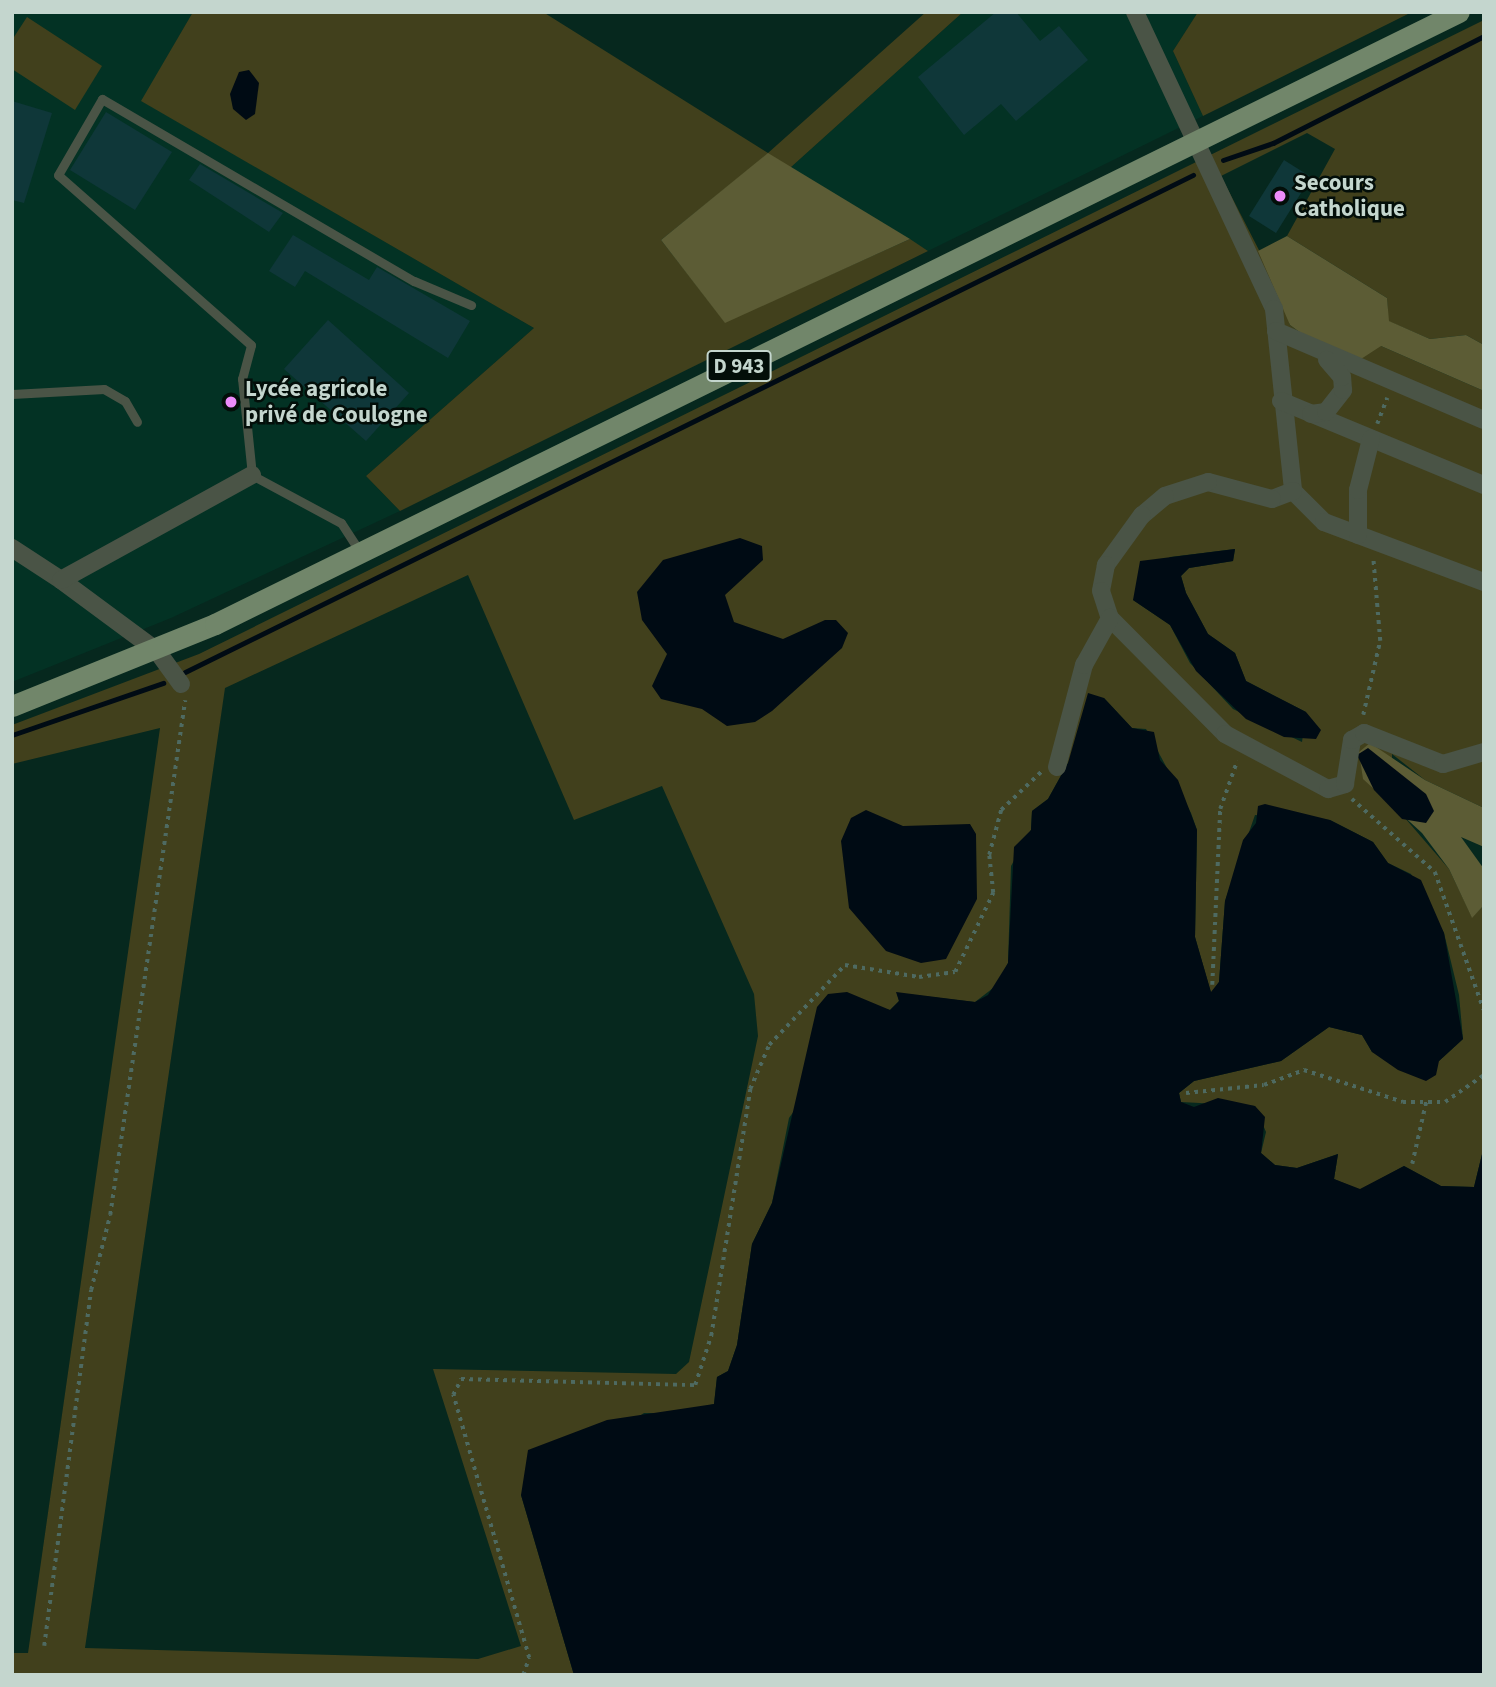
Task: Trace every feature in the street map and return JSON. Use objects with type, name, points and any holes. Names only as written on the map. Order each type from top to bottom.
[{"type":"main road","name":"D 943","points":[[12,706],[157,651],[1459,12]]},
{"type":"street","points":[[1135,12],[1274,309],[1281,401],[1293,491],[1324,522]]},
{"type":"street","points":[[1276,331],[1319,353],[1484,420]]},
{"type":"street","points":[[1311,414],[1326,412],[1343,390],[1342,377],[1319,353]]},
{"type":"street","points":[[1281,401],[1484,485]]},
{"type":"street","points":[[1363,537],[1358,490],[1371,439]]},
{"type":"street","points":[[61,580],[252,475]]},
{"type":"street","points":[[1484,582],[1324,522],[1272,499],[1208,482],[1165,496],[1142,514],[1106,565],[1101,591],[1110,618],[1245,746],[1338,790],[1345,784],[1352,740],[1373,732],[1443,764],[1484,752]]},
{"type":"street","points":[[1272,499],[1293,491]]},
{"type":"street","points":[[12,548],[61,580],[157,651],[181,684]]},
{"type":"street","points":[[1057,767],[1084,665],[1110,618]]},
{"type":"lane","points":[[360,553],[341,523],[252,475],[242,379],[251,345],[58,175],[102,99],[414,281],[471,305]]},
{"type":"lane","points":[[12,394],[104,389],[125,401],[137,422]]},
{"type":"path","points":[[1371,439],[1392,384]]},
{"type":"path","points":[[1352,740],[1367,708],[1380,641],[1363,537]]},
{"type":"path","points":[[44,1646],[91,1290],[110,1215],[183,730],[181,684]]},
{"type":"path","points":[[1212,985],[1220,809],[1245,746]]},
{"type":"path","points":[[523,1675],[529,1658],[453,1395],[461,1378],[695,1385],[711,1336],[750,1088],[769,1045],[845,965],[919,977],[956,972],[993,893],[989,855],[1001,810],[1046,767],[1057,767]]},
{"type":"path","points":[[1338,790],[1435,872],[1484,1010]]},
{"type":"path","points":[[1185,1093],[1265,1085],[1304,1070],[1403,1102],[1445,1102],[1484,1075]]},
{"type":"path","points":[[1412,1164],[1426,1102]]},
{"type":"shaded area","name":"Lycée agricole privé de Coulogne","points":[[12,12],[193,12],[142,101],[534,328],[366,476],[400,511],[171,618],[12,682]]},
{"type":"shaded area","points":[[193,12],[543,12],[768,153],[926,12],[963,12],[790,168],[768,154],[661,240],[725,322],[910,239],[928,251],[400,511],[366,476],[534,328],[141,101]]},
{"type":"shaded area","points":[[963,12],[1198,12],[1173,51],[1203,116],[928,251],[790,168]]},
{"type":"shaded area","points":[[1198,12],[1412,12],[1203,116],[1173,51]]},
{"type":"shaded area","points":[[27,17],[102,66],[75,110],[12,69],[12,40]]},
{"type":"shaded area","points":[[1484,20],[1484,345],[1466,335],[1430,339],[1388,321],[1387,298],[1287,236],[1335,149],[1307,133],[1221,176],[1281,293],[1290,325],[1321,348],[1381,346],[1484,391],[1484,808],[1425,780],[1392,754],[1392,803],[1449,869],[1472,917],[1484,905],[1484,1146],[1474,1187],[1441,1186],[1404,1166],[1360,1190],[1334,1179],[1338,1154],[1297,1168],[1275,1165],[1261,1153],[1266,1132],[1255,1106],[1181,1102],[1179,1093],[1194,1081],[1281,1061],[1329,1027],[1362,1035],[1372,1052],[1439,1061],[1463,1039],[1459,995],[1444,933],[1411,874],[1388,863],[1373,842],[1330,820],[1255,815],[1225,901],[1219,982],[1211,993],[1195,937],[1197,830],[1191,813],[1146,729],[1132,728],[1104,698],[1048,799],[1032,811],[1031,830],[1011,866],[1008,963],[997,985],[975,1002],[897,993],[899,1001],[890,1010],[870,1005],[789,1118],[772,1203],[752,1244],[737,1345],[728,1371],[717,1377],[714,1404],[678,1413],[644,1413],[521,1495],[574,1675],[12,1675],[12,1653],[28,1653],[160,728],[12,764],[12,725],[199,654]],"holes":[[[1235,549],[1233,561],[1189,568],[1181,576],[1186,593],[1208,634],[1235,653],[1246,681],[1306,712],[1302,742],[1233,709],[1190,663],[1170,625],[1133,600],[1170,557]],[[468,575],[574,820],[662,786],[754,994],[758,1036],[689,1362],[676,1374],[433,1369],[521,1646],[478,1659],[85,1648],[225,688]]]},
{"type":"shaded area","points":[[249,70],[259,83],[255,114],[246,120],[233,109],[230,94],[239,72]]},
{"type":"shaded area","points":[[768,153],[910,239],[725,323],[661,240]]},
{"type":"shaded area","points":[[1287,236],[1387,298],[1389,321],[1430,339],[1466,335],[1484,345],[1484,391],[1381,346],[1361,359],[1321,348],[1290,325],[1258,251]]},
{"type":"shaded area","points":[[740,538],[762,546],[763,560],[725,595],[734,622],[783,639],[825,620],[836,620],[848,633],[842,648],[772,711],[755,722],[727,726],[702,709],[661,699],[652,686],[667,654],[642,620],[637,592],[663,560]]},
{"type":"shaded area","points":[[1235,549],[1233,561],[1189,568],[1181,576],[1186,593],[1208,634],[1235,653],[1246,681],[1306,712],[1321,730],[1316,739],[1284,737],[1246,719],[1196,671],[1170,625],[1133,600],[1140,561]]},
{"type":"shaded area","points":[[1088,693],[1104,698],[1132,728],[1154,732],[1160,760],[1178,780],[1197,830],[1195,937],[1211,992],[1219,982],[1225,901],[1243,840],[1256,823],[1258,806],[1265,804],[1330,820],[1373,842],[1388,863],[1421,880],[1444,933],[1463,1039],[1439,1061],[1436,1075],[1426,1081],[1398,1070],[1372,1052],[1362,1035],[1329,1027],[1281,1061],[1194,1081],[1179,1093],[1181,1102],[1194,1107],[1218,1098],[1255,1106],[1265,1117],[1261,1153],[1275,1165],[1297,1168],[1338,1154],[1334,1179],[1360,1189],[1404,1166],[1441,1186],[1474,1187],[1484,1146],[1484,1675],[574,1675],[521,1495],[528,1450],[607,1420],[714,1404],[717,1377],[728,1371],[737,1345],[752,1244],[772,1203],[817,1007],[828,994],[847,992],[890,1010],[899,1001],[896,992],[975,1002],[988,995],[1008,963],[1014,847],[1031,830],[1032,811],[1048,799],[1068,763]]},
{"type":"shaded area","points":[[1370,743],[1425,780],[1484,808],[1484,847],[1461,837],[1484,869],[1484,905],[1472,918],[1449,869],[1422,833],[1363,779],[1359,752]]},
{"type":"shaded area","points":[[1368,748],[1426,794],[1434,811],[1426,823],[1402,819],[1374,790],[1357,755]]},
{"type":"shaded area","points":[[866,810],[903,826],[970,824],[976,834],[977,899],[946,959],[921,963],[886,951],[849,908],[841,841],[851,818]]},
{"type":"building","points":[[996,12],[1016,12],[1040,41],[1059,26],[1088,60],[1016,121],[1001,104],[964,135],[918,77]]},
{"type":"building","points":[[12,101],[52,113],[24,203],[12,200]]},
{"type":"building","points":[[106,112],[172,152],[135,210],[70,170]]},
{"type":"building","name":"Secours Catholique","points":[[1284,160],[1311,177],[1276,233],[1249,216]]},
{"type":"building","points":[[200,164],[283,213],[269,232],[189,180]]},
{"type":"building","points":[[293,235],[369,280],[377,267],[470,321],[448,358],[305,271],[295,287],[269,271]]},
{"type":"building","points":[[328,320],[409,393],[366,441],[284,369]]},
{"type":"waterway","points":[[1223,160],[1273,143],[1484,36]]},
{"type":"waterway","points":[[185,672],[1193,175]]},
{"type":"waterway","points":[[12,735],[163,683]]},
{"type":"place","name":"Secours Catholique","points":[[1280,196]]},
{"type":"place","name":"Lycée agricole privé de Coulogne","points":[[231,402]]}]
